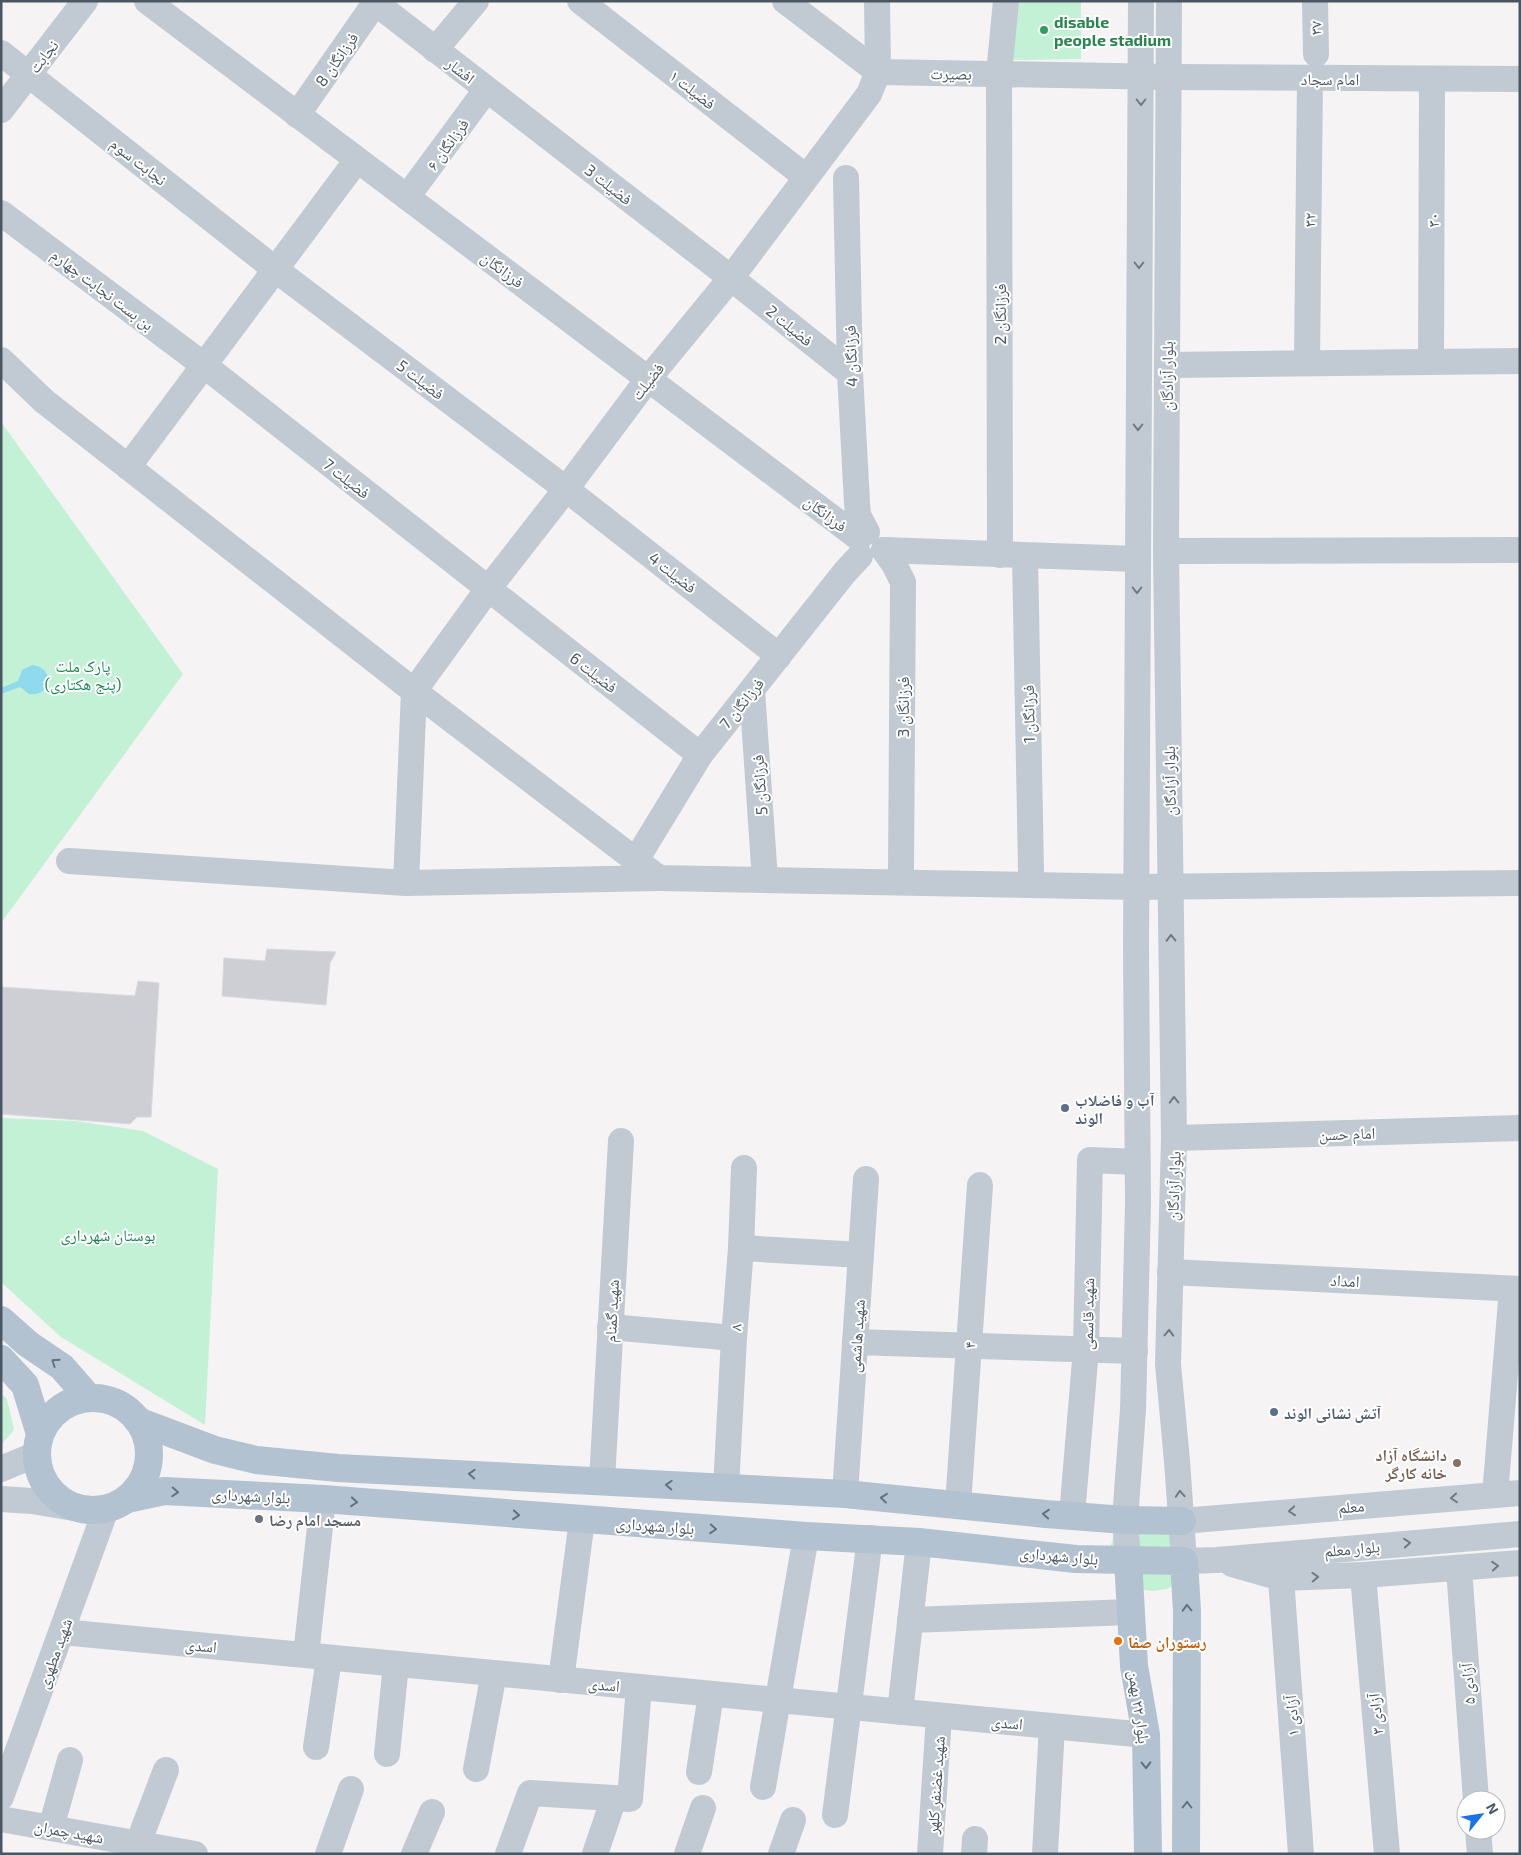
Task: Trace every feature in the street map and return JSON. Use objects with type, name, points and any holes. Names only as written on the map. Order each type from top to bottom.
[{"type":"main road","points":[[1,1320],[28,1344],[62,1367],[88,1398]]},
{"type":"main road","points":[[1,1359],[25,1385],[38,1444],[40,1474],[51,1491],[66,1504],[106,1506],[139,1486],[147,1471],[148,1445],[146,1436],[138,1421],[125,1408],[107,1400],[88,1398],[68,1403],[52,1416],[38,1444]]},
{"type":"main road","name":"بلوار شهرداری","points":[[138,1421],[215,1450],[256,1460],[338,1468],[845,1494],[1125,1520],[1182,1521]]},
{"type":"main road","name":"بلوار شهرداری","points":[[106,1506],[164,1491],[323,1499],[806,1536],[870,1538],[1076,1559],[1184,1560]]},
{"type":"main road","name":"بلوار ۲۲ بهمن","points":[[1128,1560],[1134,1666],[1146,1735],[1148,1854]]},
{"type":"main road","points":[[1184,1560],[1187,1611],[1186,1854]]},
{"type":"street","name":"نجابت","points":[[1,110],[85,1]]},
{"type":"street","name":"فرزانگان","points":[[147,1],[868,544]]},
{"type":"street","points":[[435,50],[476,1]]},
{"type":"street","name":"فضیلت ۱","points":[[580,1],[806,178]]},
{"type":"street","points":[[785,1],[878,72]]},
{"type":"street","points":[[877,1],[878,72]]},
{"type":"street","name":"فرزانگان 2","points":[[1006,1],[998,74],[1012,555]]},
{"type":"street","name":"بلوار آزادگان","points":[[1128,1560],[1125,1520],[1135,1351],[1138,1203],[1136,887],[1141,1]]},
{"type":"street","name":"بلوار آزادگان","points":[[1168,1],[1166,551],[1174,1138],[1168,1364],[1184,1560]]},
{"type":"street","name":"۳۷","points":[[1313,66],[1315,1]]},
{"type":"street","name":"فرزانگان 8","points":[[297,114],[374,2]]},
{"type":"street","name":"افشار","points":[[374,2],[486,90]]},
{"type":"street","name":"نجابت سوم","points":[[1,54],[29,74],[276,270]]},
{"type":"street","name":"امام سجاد","points":[[1141,76],[1169,77],[1313,66],[1432,79],[1520,80]]},
{"type":"street","name":"۳۲","points":[[1307,362],[1313,66]]},
{"type":"street","name":"فضیلت","points":[[414,691],[488,589],[648,379],[731,278],[869,94],[878,72]]},
{"type":"street","name":"بصیرت","points":[[878,72],[1141,76]]},
{"type":"street","name":"۳۰","points":[[1431,362],[1432,79]]},
{"type":"street","name":"فرزانگان ۶","points":[[408,198],[486,90]]},
{"type":"street","name":"فضیلت 3","points":[[486,90],[731,278]]},
{"type":"street","points":[[128,467],[357,160]]},
{"type":"street","name":"فرزانگان 4","points":[[846,178],[850,373],[858,515],[868,544]]},
{"type":"street","name":"بن بست نجابت چهارم","points":[[1,213],[205,366]]},
{"type":"street","name":"فضیلت 5","points":[[276,270],[566,489]]},
{"type":"street","name":"فضیلت 2","points":[[731,278],[850,373]]},
{"type":"street","points":[[1,360],[44,401],[414,691],[658,878]]},
{"type":"street","points":[[1167,365],[1520,361]]},
{"type":"street","name":"فضیلت 7","points":[[205,366],[488,589]]},
{"type":"street","name":"فضیلت 4","points":[[566,489],[779,656]]},
{"type":"street","points":[[868,544],[1012,555],[1138,559]]},
{"type":"street","name":"فرزانگان 7","points":[[636,860],[700,755],[868,544]]},
{"type":"street","name":"فرزانگان 3","points":[[868,544],[894,564],[903,582],[901,869]]},
{"type":"street","points":[[1166,551],[1520,550]]},
{"type":"street","name":"فرزانگان 1","points":[[1012,555],[1031,871]]},
{"type":"street","name":"فضیلت 6","points":[[488,589],[700,755]]},
{"type":"street","name":"فرزانگان 5","points":[[752,690],[765,880]]},
{"type":"street","points":[[406,883],[414,691]]},
{"type":"street","points":[[70,861],[406,883],[658,878],[1136,887],[1520,883]]},
{"type":"street","name":"امام حسن","points":[[1174,1138],[1520,1128]]},
{"type":"street","name":"شهید گمنام","points":[[602,1481],[621,1141]]},
{"type":"street","name":"شهید قاسمی","points":[[1072,1515],[1086,1349],[1090,1160],[1137,1162]]},
{"type":"street","name":"۸","points":[[726,1488],[734,1338],[742,1248],[744,1168]]},
{"type":"street","name":"شهید هاشمی","points":[[845,1494],[866,1179]]},
{"type":"street","name":"۴","points":[[958,1505],[980,1185]]},
{"type":"street","points":[[742,1248],[861,1255]]},
{"type":"street","name":"امداد","points":[[1170,1272],[1516,1289]]},
{"type":"street","points":[[1507,1494],[1516,1289]]},
{"type":"street","points":[[610,1327],[734,1338]]},
{"type":"street","points":[[855,1342],[1135,1351]]},
{"type":"street","points":[[1,1469],[38,1444]]},
{"type":"street","name":"معلم","points":[[1182,1521],[1507,1494]]},
{"type":"street","points":[[1,1499],[106,1506]]},
{"type":"street","points":[[316,1747],[323,1499]]},
{"type":"street","name":"شهید مطهری","points":[[1,1796],[62,1632],[106,1506]]},
{"type":"street","points":[[561,1680],[582,1520]]},
{"type":"street","name":"بلوار معلم","points":[[1184,1560],[1217,1560],[1520,1534]]},
{"type":"street","points":[[763,1787],[806,1536]]},
{"type":"street","points":[[835,1815],[870,1538]]},
{"type":"street","points":[[900,1712],[919,1542]]},
{"type":"street","points":[[1217,1560],[1281,1578],[1459,1569],[1520,1563]]},
{"type":"street","name":"آزادی ۵","points":[[1459,1569],[1475,1790]]},
{"type":"street","name":"آزادی ۳","points":[[1363,1575],[1387,1854]]},
{"type":"street","name":"آزادی ۱","points":[[1281,1578],[1301,1854]]},
{"type":"street","points":[[910,1620],[1131,1612]]},
{"type":"street","name":"اسدی","points":[[62,1632],[1146,1735]]},
{"type":"street","points":[[387,1754],[396,1664]]},
{"type":"street","points":[[476,1769],[494,1673]]},
{"type":"street","points":[[508,1854],[530,1793],[630,1799],[639,1687]]},
{"type":"street","points":[[699,1772],[711,1694]]},
{"type":"street","name":"شهید غضنفر کلهر","points":[[930,1854],[939,1716]]},
{"type":"street","points":[[1045,1854],[1052,1726]]},
{"type":"street","points":[[51,1828],[70,1760]]},
{"type":"street","points":[[136,1848],[166,1770]]},
{"type":"street","points":[[328,1854],[351,1789]]},
{"type":"street","points":[[595,1854],[614,1798]]},
{"type":"street","points":[[687,1854],[703,1808]]},
{"type":"street","points":[[414,1854],[432,1812]]},
{"type":"street","name":"شهید چمران","points":[[1,1819],[51,1828],[136,1848],[195,1854]]},
{"type":"street","points":[[781,1854],[793,1820]]},
{"type":"street","points":[[1479,1840],[1480,1854]]},
{"type":"green space","name":"disable people stadium","points":[[1007,1],[1081,1],[1081,59],[1007,60]]},
{"type":"green space","name":"پارک ملت (پنج هکتاری)","points":[[1,422],[183,674],[1,923]]},
{"type":"green space","name":"بوستان شهرداری","points":[[1,1118],[76,1121],[143,1131],[218,1169],[205,1425],[61,1337],[1,1282]]},
{"type":"green space","points":[[1,1393],[7,1399],[14,1430],[1,1445]]},
{"type":"green space","points":[[1171,1511],[1179,1582],[1167,1589],[1153,1591],[1140,1589],[1112,1559],[1111,1545],[1115,1532]]},
{"type":"water","points":[[32,665],[45,671],[48,681],[47,687],[43,691],[37,694],[29,694],[20,687],[1,694],[1,688],[18,681],[22,670]]},
{"type":"building","points":[[267,949],[336,952],[330,963],[326,1005],[222,996],[224,958],[265,961]]},
{"type":"building","points":[[138,981],[159,983],[151,1117],[137,1117],[130,1124],[1,1114],[1,987],[135,996]]},
{"type":"place","name":"disable people stadium","points":[[1044,30]]},
{"type":"place","name":"آب و فاضلاب الوند","points":[[1065,1108]]},
{"type":"place","name":"آتش نشانی الوند","points":[[1274,1412]]},
{"type":"place","name":"دانشگاه آزاد خانه کارگر","points":[[1457,1463]]},
{"type":"place","name":"مسجد امام رضا","points":[[259,1519]]},
{"type":"place","name":"رستوران صفا","points":[[1118,1641]]}]
